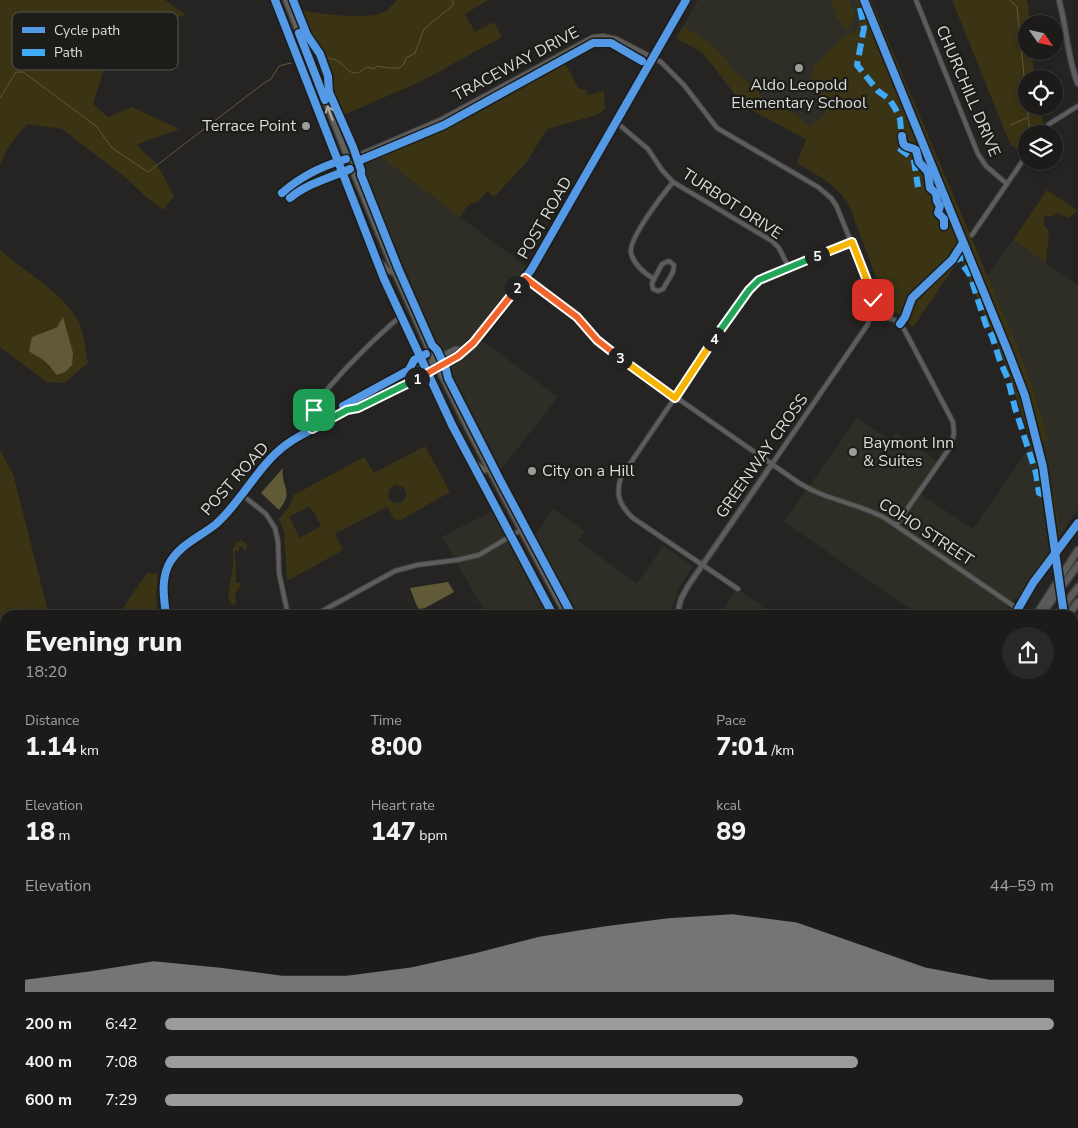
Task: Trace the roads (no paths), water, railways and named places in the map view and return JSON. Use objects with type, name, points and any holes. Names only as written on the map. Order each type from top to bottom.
[{"type":"highway","points":[[1039,610],[1078,550]]},
{"type":"highway","points":[[1045,610],[1078,565]]},
{"type":"highway","points":[[1061,610],[1078,587]]},
{"type":"main road","points":[[275,0],[343,160],[434,360],[488,469],[563,610]]},
{"type":"main road","points":[[286,0],[374,254],[401,316],[471,462],[550,610]]},
{"type":"main road","points":[[374,254],[387,270],[395,273]]},
{"type":"main road","points":[[471,462],[485,470],[488,469]]},
{"type":"street","name":"POST ROAD","points":[[347,410],[358,408],[438,368],[458,356],[478,338],[525,278],[540,255],[686,0]]},
{"type":"street","name":"CHURCHILL DRIVE","points":[[916,0],[978,154],[986,166],[1006,184]]},
{"type":"street","points":[[1059,0],[1064,16],[1071,61],[1078,84]]},
{"type":"street","name":"TRACEWAY DRIVE","points":[[282,193],[300,179],[319,168],[442,119],[593,37],[603,36],[617,39],[661,62],[684,85],[717,128],[818,187],[831,198],[839,212],[868,283],[873,300],[871,313]]},
{"type":"street","points":[[1048,125],[1078,106]]},
{"type":"street","name":"TURBOT DRIVE","points":[[616,122],[648,148],[662,170],[673,182],[772,241],[779,248],[789,268]]},
{"type":"street","points":[[972,235],[1018,167]]},
{"type":"street","points":[[654,279],[643,272],[635,263],[631,247],[642,226],[673,182]]},
{"type":"street","points":[[738,589],[634,518],[624,509],[619,498],[621,478],[750,288],[759,280],[852,242]]},
{"type":"street","points":[[665,262],[673,263],[674,272],[663,290],[653,289],[652,283],[654,279],[665,262]]},
{"type":"street","name":"COHO STREET","points":[[525,278],[577,317],[604,347],[814,493],[868,509],[896,525],[1018,609]]},
{"type":"street","points":[[871,313],[895,320],[904,328],[954,427],[951,446],[896,525]]},
{"type":"street","name":"GREENWAY CROSS","points":[[679,610],[684,593],[702,564],[863,333],[871,313]]},
{"type":"street","points":[[312,429],[309,424],[310,417],[326,392],[380,334],[401,316]]},
{"type":"street","name":"POST ROAD","points":[[166,610],[163,584],[172,559],[185,546],[218,522],[277,452],[297,437],[424,365],[455,349],[465,350]]},
{"type":"street","points":[[241,494],[266,514],[275,528],[278,542],[279,573],[287,610]]},
{"type":"street","points":[[1018,609],[1033,583],[1078,523]]},
{"type":"street","points":[[324,610],[396,571],[417,565],[469,558],[488,550],[521,530]]},
{"type":"waterway","points":[[323,59],[334,59],[349,71],[356,73],[367,67],[374,69],[377,66],[399,68],[404,64],[406,58],[415,53],[424,29],[453,5],[453,0]]},
{"type":"waterway","points":[[1010,0],[1017,7],[1029,125]]},
{"type":"waterway","points":[[0,98],[16,72],[23,72],[96,126],[112,148],[148,172],[271,79],[279,66],[291,63]]},
{"type":"waterway","points":[[1010,125],[1027,118]]},
{"type":"place","name":"Aldo Leopold Elementary School","points":[[799,68]]},
{"type":"place","name":"Terrace Point","points":[[306,126]]},
{"type":"place","name":"Baymont Inn & Suites","points":[[853,452]]},
{"type":"place","name":"City on a Hill","points":[[532,471]]}]
